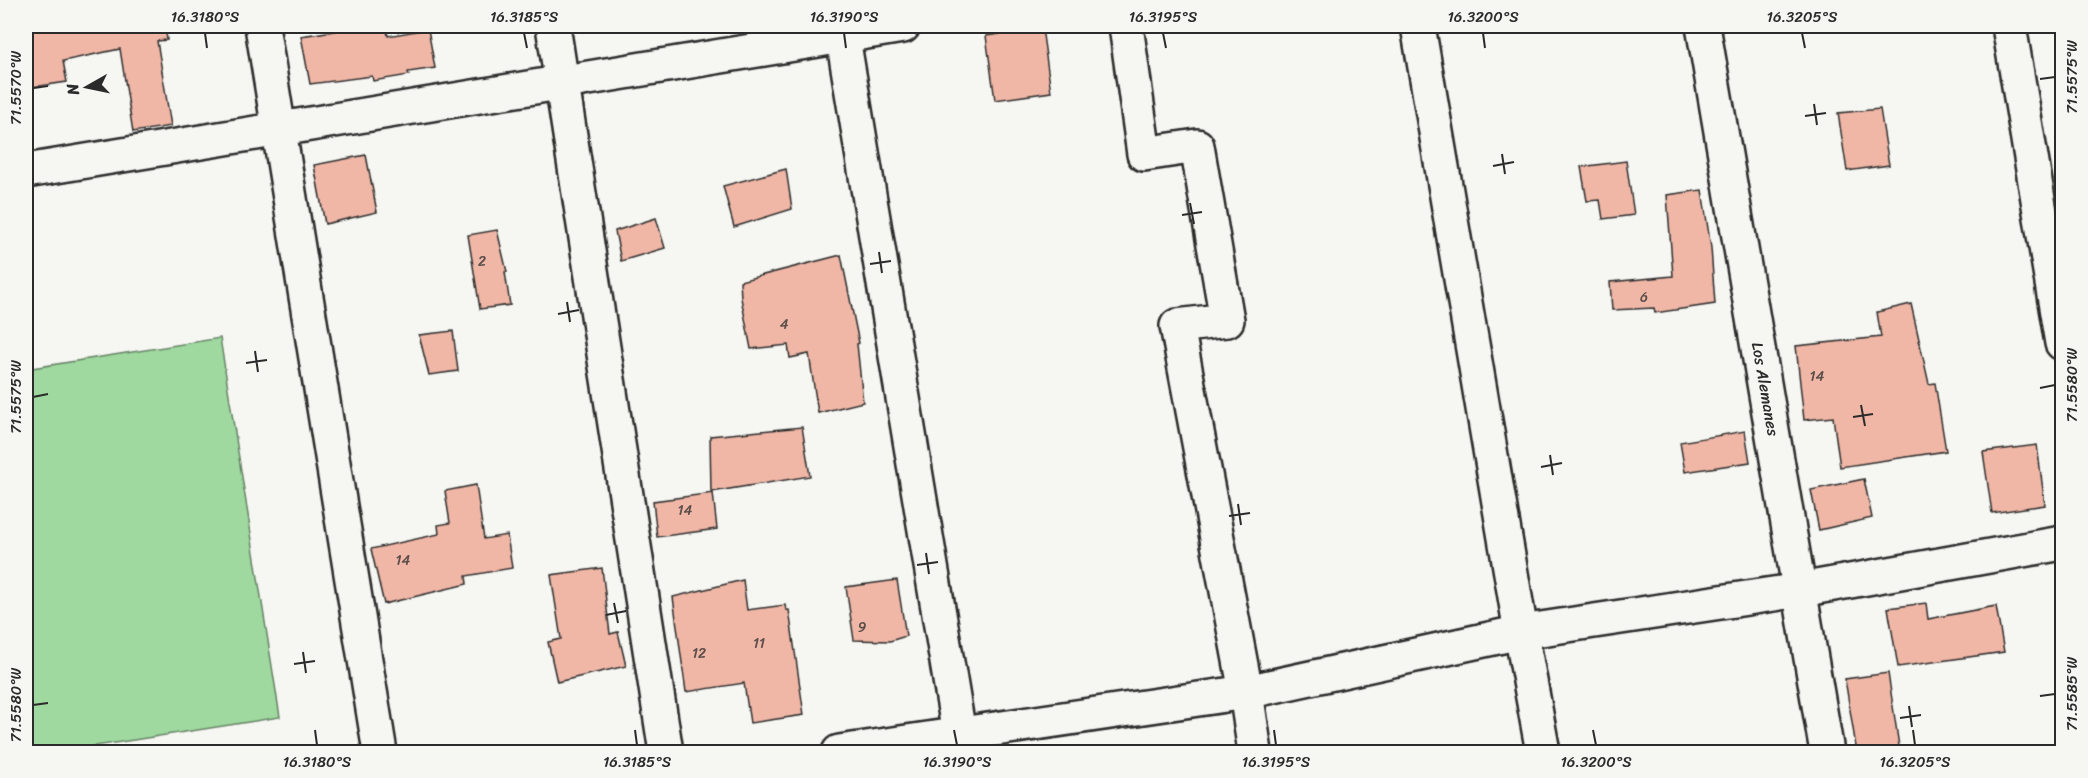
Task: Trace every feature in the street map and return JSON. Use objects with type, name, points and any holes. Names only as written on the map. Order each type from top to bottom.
[{"type":"street","points":[[262,26],[380,753]]},
{"type":"street","points":[[553,26],[666,753]]},
{"type":"street","points":[[26,171],[562,81],[842,31],[903,26]]},
{"type":"street","points":[[1126,26],[1144,154],[1197,146],[1227,320],[1177,326],[1256,753]]},
{"type":"street","points":[[1418,26],[1521,632],[1544,753]]},
{"type":"street","name":"Los Alemanes","points":[[1703,26],[1827,753]]},
{"type":"street","points":[[2009,26],[2062,343]]},
{"type":"street","points":[[842,31],[961,743]]},
{"type":"street","points":[[838,753],[961,743],[1246,692],[1521,632],[1800,590],[2062,543]]},
{"type":"green space","points":[[220,338],[280,717],[57,752],[26,752],[26,369]]},
{"type":"building","points":[[26,26],[165,26],[167,40],[157,41],[171,126],[133,132],[120,49],[63,61],[67,82],[26,88]]},
{"type":"building","points":[[367,26],[386,26],[388,36],[428,29],[435,68],[373,81],[372,76],[310,84],[301,36]]},
{"type":"building","points":[[1042,28],[1051,92],[995,100],[986,36]]},
{"type":"building","points":[[1880,109],[1889,165],[1847,171],[1838,113]]},
{"type":"building","points":[[366,155],[377,212],[325,224],[314,165]]},
{"type":"building","points":[[1626,161],[1634,215],[1603,219],[1600,200],[1587,201],[1581,167]]},
{"type":"building","points":[[786,169],[792,209],[734,227],[723,186]]},
{"type":"building","points":[[1702,190],[1711,248],[1715,304],[1655,313],[1654,308],[1612,310],[1610,282],[1673,276],[1667,195]]},
{"type":"building","points":[[656,218],[665,248],[621,261],[615,231]]},
{"type":"building","points":[[497,230],[507,272],[505,272],[510,305],[480,309],[468,235]]},
{"type":"building","points":[[841,255],[859,343],[857,344],[863,402],[818,413],[809,354],[790,358],[788,345],[751,349],[740,281]]},
{"type":"building","points":[[1911,304],[1929,384],[1935,383],[1946,451],[1840,467],[1833,417],[1804,420],[1796,346],[1881,337],[1877,312]]},
{"type":"building","points":[[453,331],[458,371],[429,375],[419,335]]},
{"type":"building","points":[[802,427],[810,476],[711,492],[710,436]]},
{"type":"building","points":[[1745,431],[1750,462],[1685,472],[1680,442]]},
{"type":"building","points":[[2037,445],[2045,505],[1992,513],[1983,452]]},
{"type":"building","points":[[1864,479],[1872,518],[1819,530],[1811,490]]},
{"type":"building","points":[[476,485],[484,539],[507,535],[512,568],[466,576],[467,584],[384,604],[371,549],[439,534],[438,525],[450,523],[445,491]]},
{"type":"building","points":[[713,493],[717,529],[657,537],[653,501]]},
{"type":"building","points":[[602,568],[610,634],[618,632],[626,666],[557,682],[548,642],[561,639],[551,575]]},
{"type":"building","points":[[743,580],[747,610],[785,605],[786,610],[789,610],[804,715],[750,723],[744,683],[686,692],[673,597]]},
{"type":"building","points":[[897,580],[906,636],[890,641],[854,640],[846,587]]},
{"type":"building","points":[[1926,603],[1928,619],[1996,606],[2004,652],[1898,667],[1888,608]]},
{"type":"building","points":[[1888,673],[1900,753],[1857,753],[1845,679]]}]
